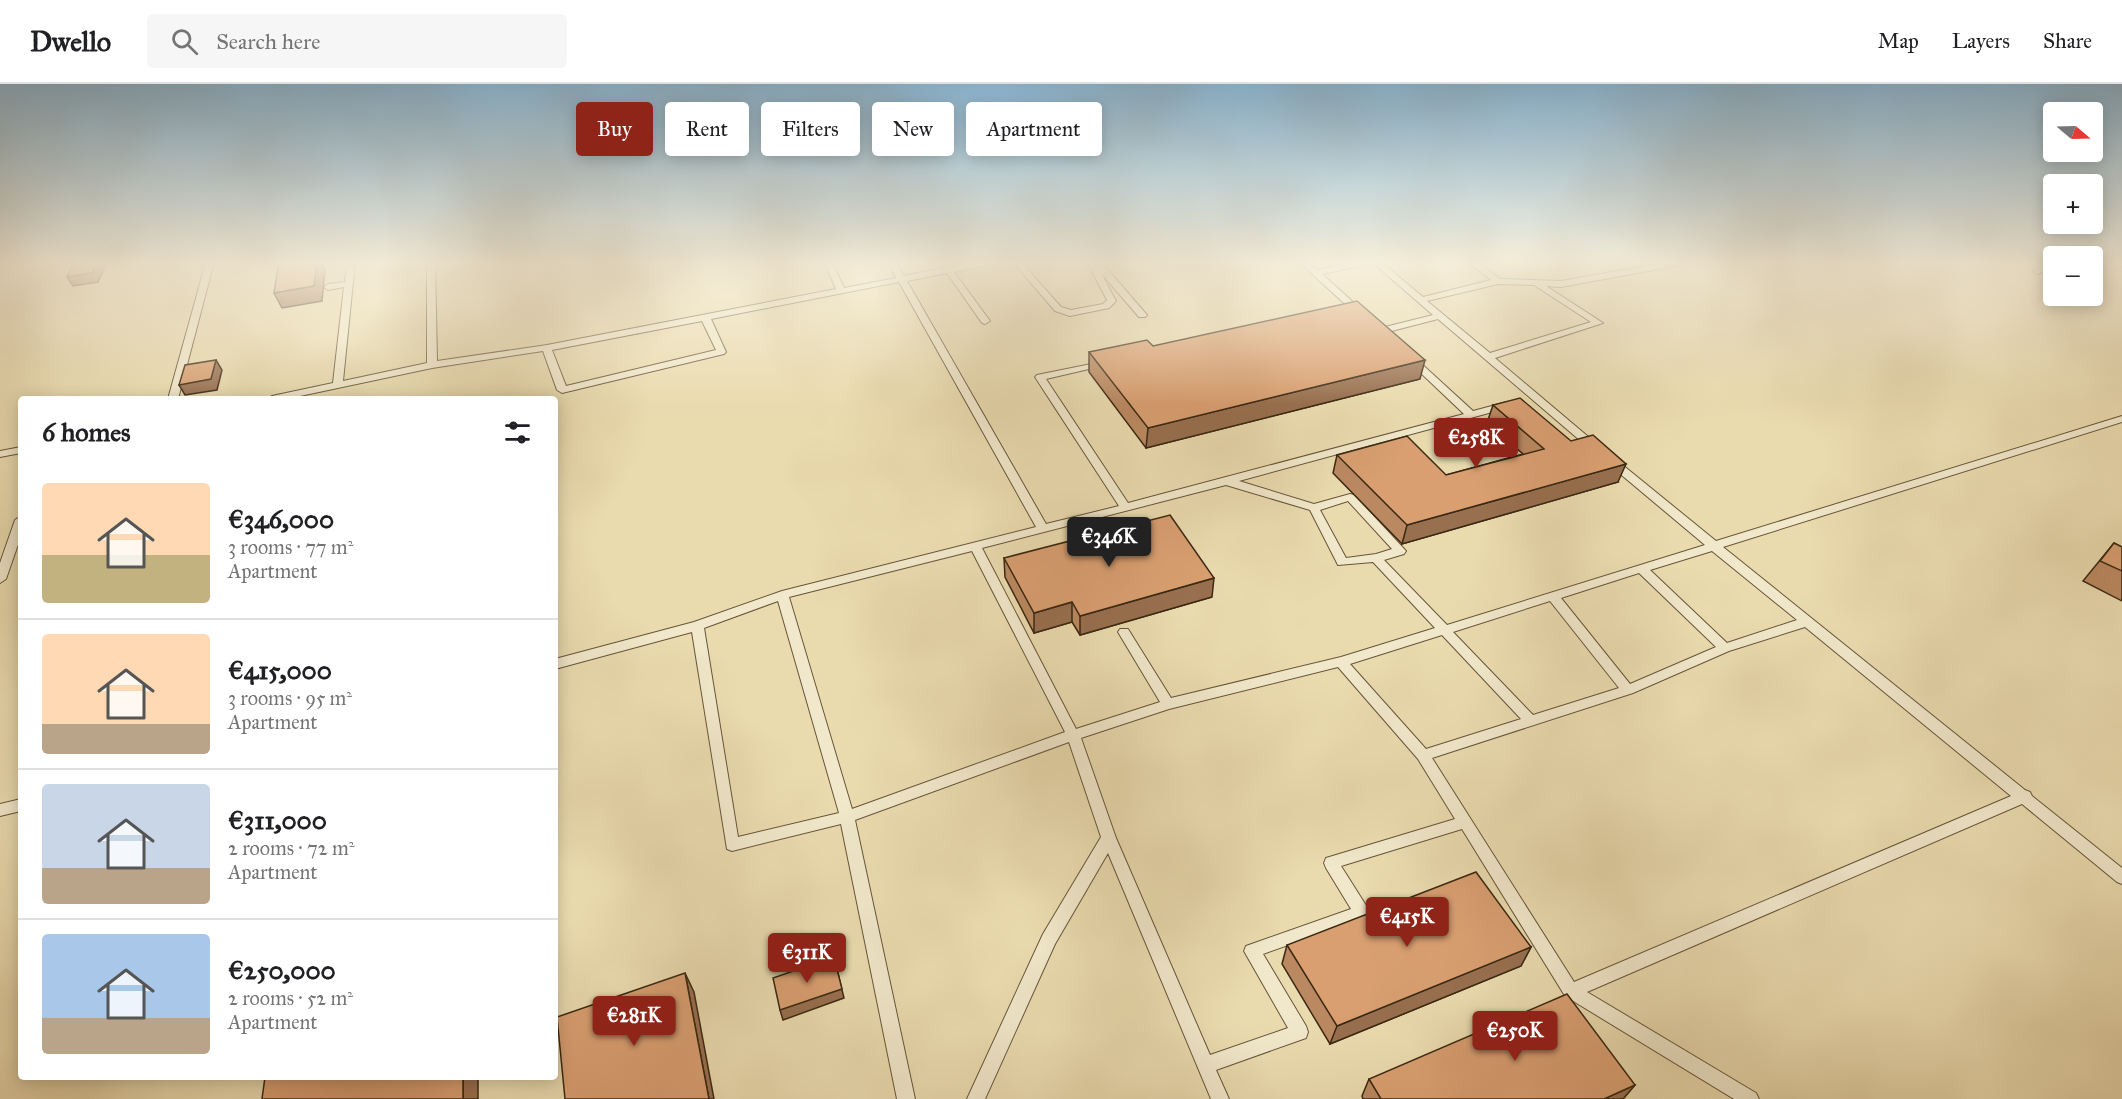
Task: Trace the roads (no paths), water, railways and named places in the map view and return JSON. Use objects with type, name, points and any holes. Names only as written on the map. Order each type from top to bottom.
[{"type":"lane","points":[[174,396],[197,309]]},
{"type":"lane","points":[[338,385],[345,309]]},
{"type":"lane","points":[[431,309],[432,365]]},
{"type":"lane","points":[[286,396],[432,365],[547,348],[740,309]]},
{"type":"lane","points":[[919,309],[1043,529]]},
{"type":"lane","points":[[977,309],[985,321]]},
{"type":"lane","points":[[1059,309],[1070,313],[1089,309]]},
{"type":"lane","points":[[1137,309],[1142,315]]},
{"type":"lane","points":[[1356,309],[1388,338]]},
{"type":"lane","points":[[1432,309],[1488,357],[1524,401],[1714,546],[2122,877]]},
{"type":"lane","points":[[1488,357],[1598,323],[1577,309]]},
{"type":"lane","points":[[547,348],[562,390],[721,352],[705,316]]},
{"type":"lane","points":[[1380,331],[1440,316]]},
{"type":"lane","points":[[1405,353],[1470,414]]},
{"type":"lane","points":[[1119,360],[1040,377],[1126,508]]},
{"type":"lane","points":[[558,663],[697,626],[782,595],[1228,482],[1524,401]]},
{"type":"lane","points":[[697,626],[732,845],[847,818],[1073,735],[1168,704],[1341,662],[2122,419]]},
{"type":"lane","points":[[0,454],[18,451]]},
{"type":"lane","points":[[1228,482],[1314,508],[1350,498],[1400,551],[1376,558],[1342,562],[1314,508]]},
{"type":"lane","points":[[0,579],[18,528]]},
{"type":"lane","points":[[976,547],[1073,735],[1109,838],[1220,1099]]},
{"type":"lane","points":[[1376,558],[1531,721]]},
{"type":"lane","points":[[1642,569],[1725,648]]},
{"type":"lane","points":[[782,595],[847,818],[906,1099]]},
{"type":"lane","points":[[1553,596],[1628,690]]},
{"type":"lane","points":[[1423,755],[1628,690],[1725,648],[1805,622]]},
{"type":"lane","points":[[1124,632],[1168,704]]},
{"type":"lane","points":[[1341,662],[1423,755],[1571,991],[1750,1099]]},
{"type":"lane","points":[[1571,991],[2025,796]]},
{"type":"lane","points":[[0,810],[18,806]]},
{"type":"lane","points":[[1206,1065],[1300,1032],[1252,951],[1362,912],[1331,862],[1465,822]]},
{"type":"lane","points":[[976,1099],[1049,939],[1109,838]]}]
